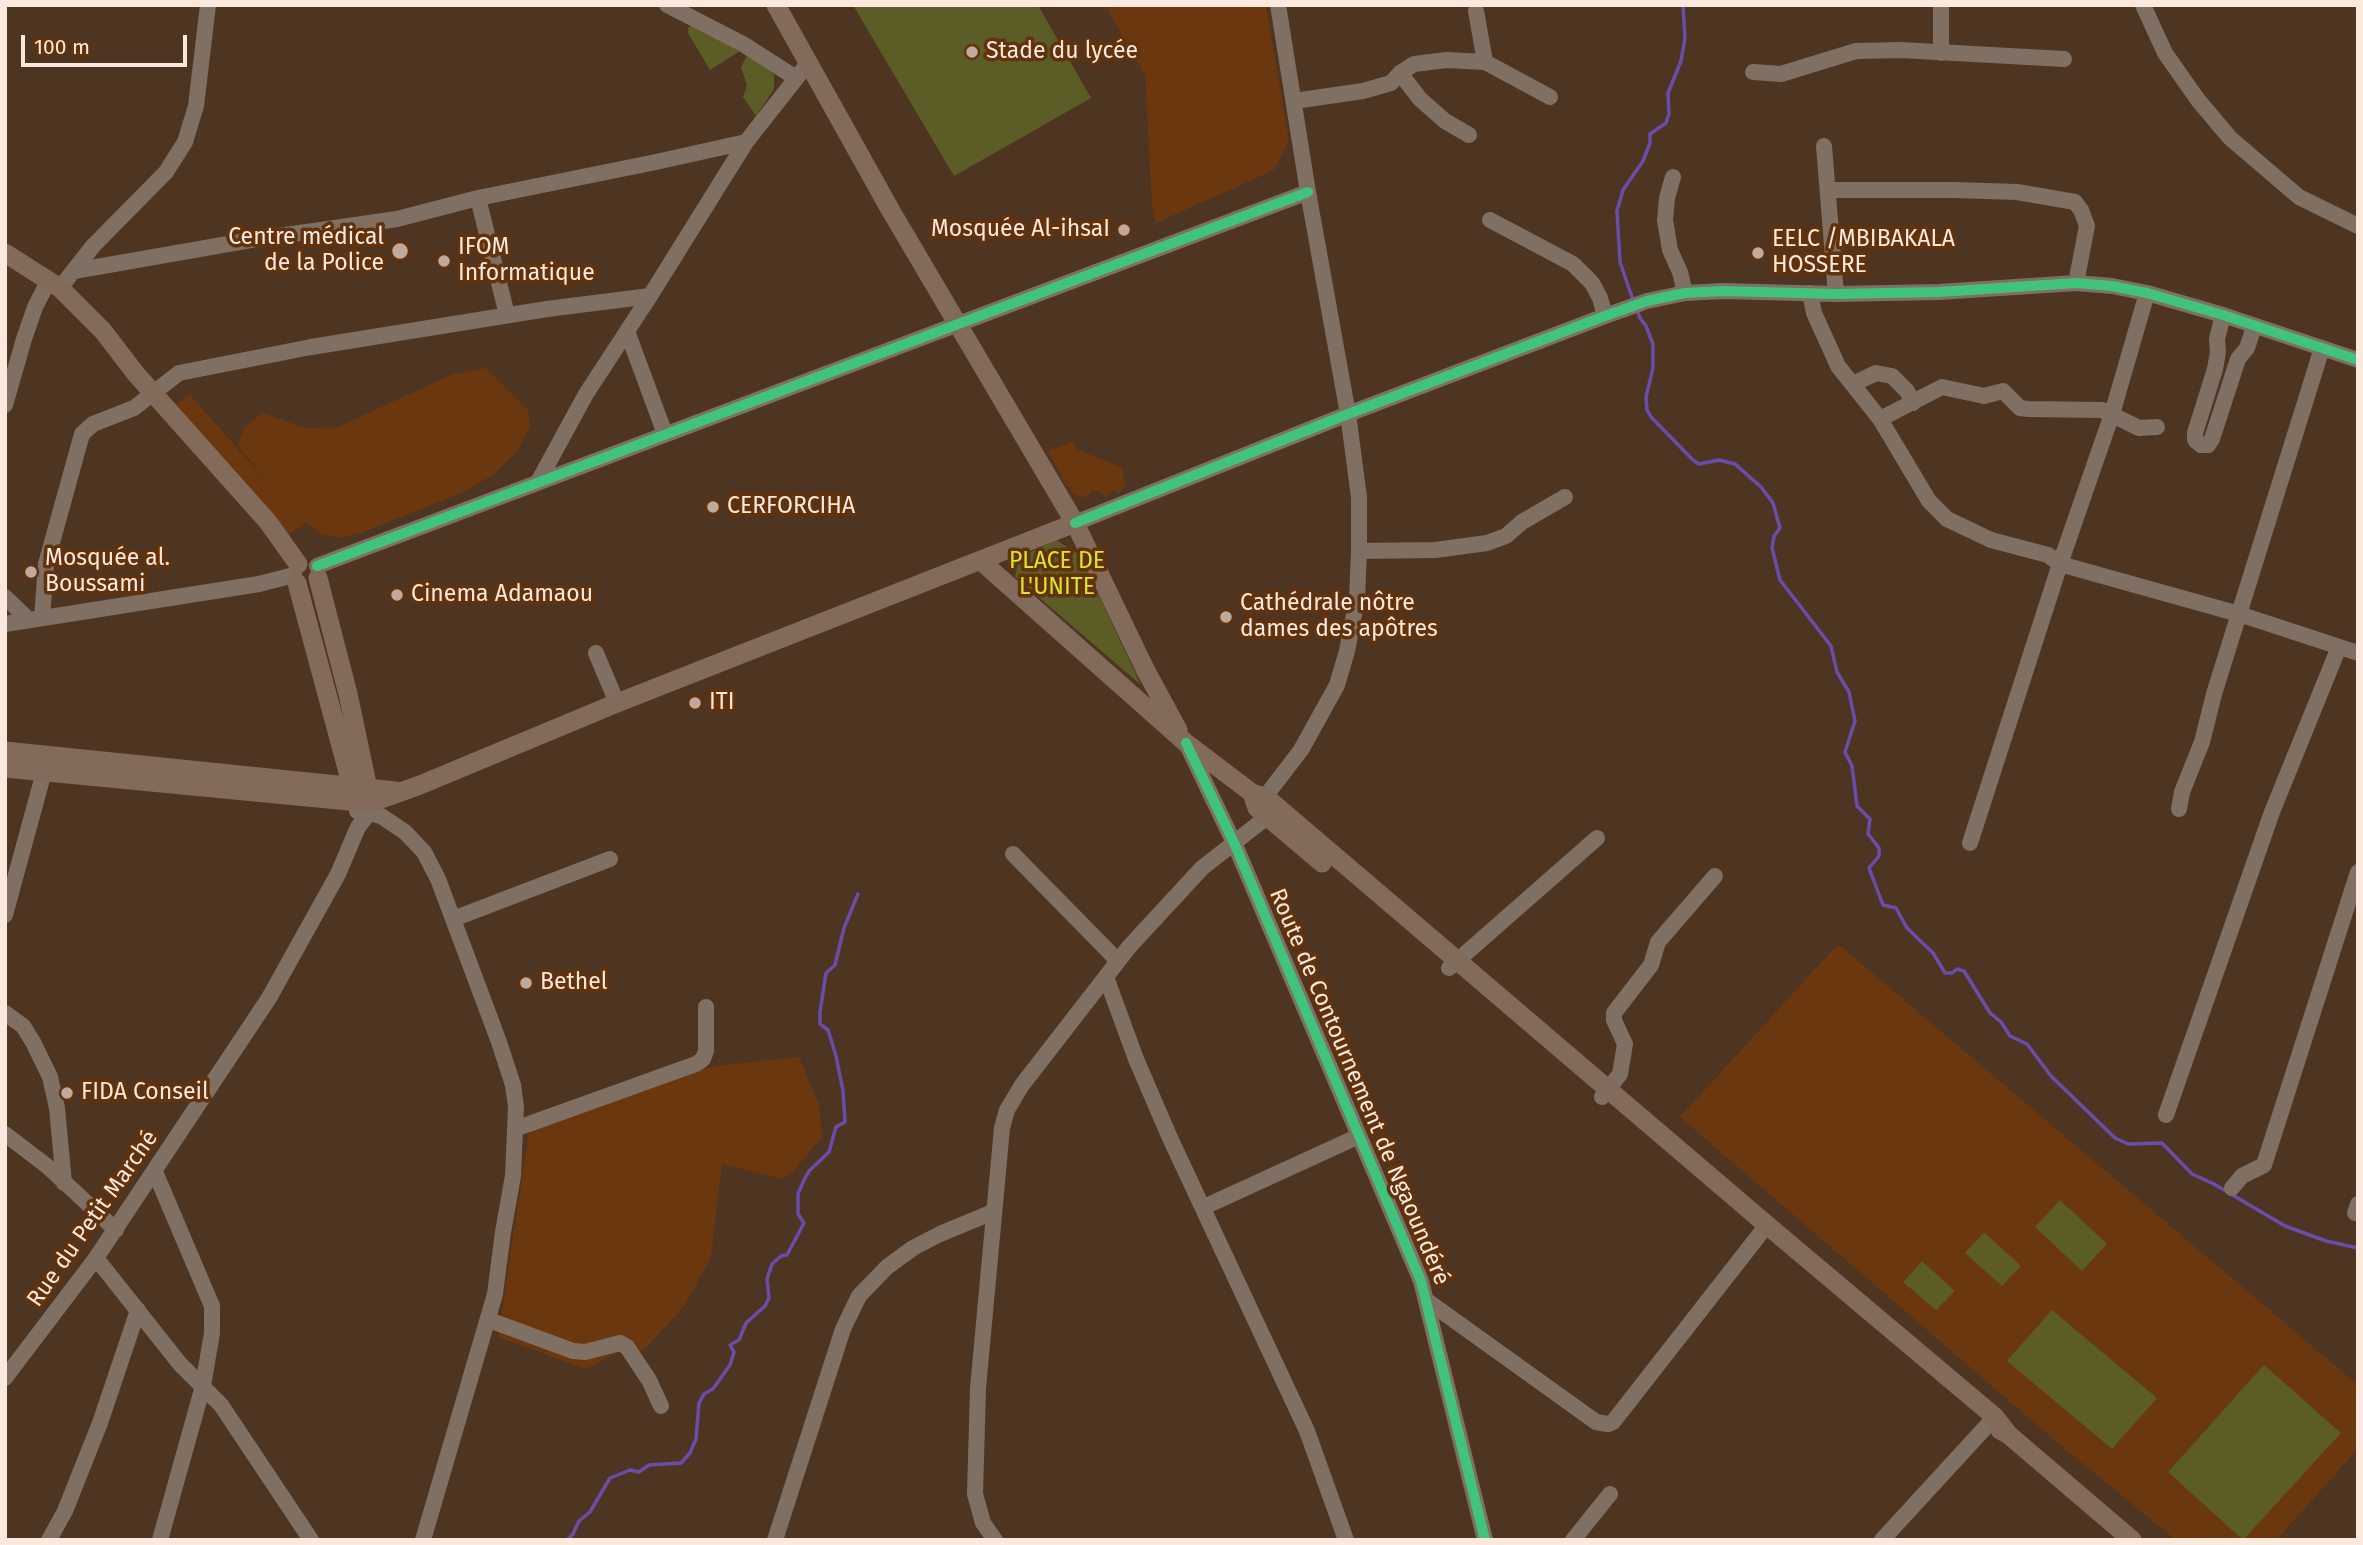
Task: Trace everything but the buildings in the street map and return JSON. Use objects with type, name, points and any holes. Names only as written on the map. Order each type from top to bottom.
[{"type":"main road","points":[[776,5],[891,211],[1075,523],[1145,669],[1186,743]]},
{"type":"main road","points":[[5,253],[54,284],[103,331],[136,374],[268,522],[305,573],[348,694],[361,805]]},
{"type":"main road","points":[[5,751],[45,763],[239,784],[361,805],[401,792],[617,703],[1075,523]]},
{"type":"main road","points":[[981,561],[1186,743],[1454,965],[2132,1540]]},
{"type":"main road","points":[[305,573],[328,699],[361,805]]},
{"type":"main road","points":[[328,699],[348,694]]},
{"type":"main road","points":[[5,768],[45,763]]},
{"type":"street","points":[[5,405],[35,307],[54,284],[74,271],[93,246],[166,172],[185,142],[196,106],[208,5]]},
{"type":"street","points":[[667,5],[743,44],[796,78]]},
{"type":"street","points":[[995,1540],[983,1523],[975,1494],[978,1388],[993,1212],[1002,1128],[1007,1110],[1022,1085],[1118,961],[1202,868],[1235,845],[1260,804],[1301,750],[1337,685],[1357,599],[1359,498],[1348,414],[1278,5]]},
{"type":"street","points":[[1941,5],[1941,53]]},
{"type":"street","points":[[2143,5],[2165,52],[2198,100],[2230,138],[2299,197],[2358,226]]},
{"type":"street","points":[[1476,11],[1485,62]]},
{"type":"street","points":[[1753,72],[1781,74],[1856,51],[2064,59]]},
{"type":"street","points":[[1294,102],[1391,83],[1414,64],[1447,60],[1485,62],[1550,97]]},
{"type":"street","points":[[538,482],[586,394],[746,142],[809,62]]},
{"type":"street","points":[[1400,73],[1419,99],[1445,121],[1469,135]]},
{"type":"street","points":[[74,271],[251,240],[397,219],[478,198],[746,142]]},
{"type":"street","points":[[1824,146],[1836,294]]},
{"type":"street","points":[[1673,177],[1665,220],[1670,250],[1680,272],[1685,293]]},
{"type":"street","points":[[1829,190],[2017,192],[2074,202],[2081,210],[2087,226],[2076,283]]},
{"type":"street","points":[[5,624],[259,584],[305,573],[538,482],[1308,192]]},
{"type":"street","points":[[478,198],[507,315]]},
{"type":"street","points":[[1490,220],[1573,264],[1591,283],[1600,298],[1605,316]]},
{"type":"street","points":[[1075,523],[1348,414],[1605,316],[1647,301],[1685,293],[1939,292],[2076,283],[2223,315],[2358,360]]},
{"type":"street","points":[[1810,293],[1821,332],[1838,366],[1880,419],[1929,501],[1947,519],[1991,540],[2048,555],[2060,564],[2239,614],[2358,653]]},
{"type":"street","points":[[35,619],[46,564],[82,434],[93,424],[134,408],[178,373],[312,347],[507,315],[650,296]]},
{"type":"street","points":[[1970,843],[2060,564],[2112,414],[2145,298]]},
{"type":"street","points":[[2223,315],[2217,339],[2216,369],[2195,433],[2195,440],[2201,445],[2208,445],[2212,439],[2238,359],[2247,348],[2254,327]]},
{"type":"street","points":[[627,331],[665,434]]},
{"type":"street","points":[[2179,810],[2182,792],[2202,742],[2322,348]]},
{"type":"street","points":[[2218,352],[2238,359]]},
{"type":"street","points":[[1853,384],[1876,373],[1892,376],[1907,391],[1913,403]]},
{"type":"street","points":[[1880,419],[1942,387],[1984,396],[2003,391],[2020,408],[2102,411],[2139,428],[2157,428]]},
{"type":"street","points":[[1359,551],[1436,550],[1487,543],[1506,536],[1522,522],[1565,497]]},
{"type":"street","points":[[5,597],[35,619]]},
{"type":"street","points":[[2166,1115],[2272,812],[2339,647]]},
{"type":"street","points":[[596,653],[617,703]]},
{"type":"street","name":"Route de Contournement de Ngaoundéré","points":[[1186,743],[1235,845],[1421,1281],[1484,1539]]},
{"type":"street","points":[[5,915],[45,763]]},
{"type":"street","points":[[361,805],[415,841],[438,878],[499,1042],[513,1085],[516,1107],[513,1176],[495,1294],[423,1540]]},
{"type":"street","name":"Rue du Petit Marché","points":[[5,1378],[116,1230],[269,998],[338,874],[361,805]]},
{"type":"street","points":[[1454,965],[1597,838]]},
{"type":"street","points":[[1013,854],[1118,961]]},
{"type":"street","points":[[453,919],[610,859]]},
{"type":"street","points":[[2232,1188],[2242,1177],[2264,1166],[2358,872]]},
{"type":"street","points":[[1605,1093],[1620,1074],[1625,1044],[1614,1020],[1614,1013],[1651,965],[1658,942],[1714,876]]},
{"type":"street","points":[[1106,976],[1136,1059],[1307,1431],[1346,1540]]},
{"type":"street","points":[[515,1129],[696,1064],[703,1059],[706,1051],[706,1007]]},
{"type":"street","points":[[5,1013],[23,1026],[50,1077],[57,1108],[64,1183]]},
{"type":"street","points":[[5,1134],[47,1166],[116,1230]]},
{"type":"street","points":[[1204,1207],[1359,1136]]},
{"type":"street","points":[[155,1172],[212,1306],[212,1332],[203,1386],[160,1540]]},
{"type":"street","points":[[775,1540],[843,1329],[859,1296],[887,1267],[912,1248],[993,1212]]},
{"type":"street","points":[[1426,1300],[1596,1422],[1608,1424],[1613,1422],[1764,1228]]},
{"type":"street","points":[[96,1258],[180,1364],[221,1405],[311,1540]]},
{"type":"street","points":[[49,1540],[65,1511],[100,1423],[138,1310]]},
{"type":"street","points":[[489,1320],[573,1351],[585,1352],[620,1343],[627,1347],[649,1380],[661,1406]]},
{"type":"street","points":[[1882,1540],[1992,1420]]},
{"type":"street","points":[[1573,1540],[1610,1494]]},
{"type":"shaded area","points":[[1105,5],[1266,5],[1289,140],[1274,170],[1156,223],[1152,205],[1145,75]]},
{"type":"shaded area","points":[[486,368],[528,410],[530,427],[516,452],[494,474],[464,492],[363,532],[340,538],[322,534],[303,521],[305,524],[286,536],[172,407],[190,395],[276,492],[238,446],[244,428],[262,413],[306,428],[338,427],[453,374]]},
{"type":"shaded area","points":[[1073,441],[1076,449],[1123,468],[1126,484],[1118,494],[1113,489],[1106,497],[1093,489],[1086,498],[1072,493],[1061,476],[1063,472],[1060,473],[1048,451]]},
{"type":"shaded area","points":[[1838,944],[2358,1385],[2358,1449],[2276,1540],[2176,1540],[2065,1449],[1680,1117]]},
{"type":"shaded area","points":[[799,1057],[819,1105],[822,1137],[791,1174],[782,1179],[722,1164],[711,1257],[685,1305],[644,1350],[619,1352],[586,1369],[498,1337],[529,1132],[713,1066]]},
{"type":"green space","name":"Stade du lycée","points":[[853,5],[1038,5],[1091,98],[954,176]]},
{"type":"green space","points":[[691,26],[740,51],[710,70],[688,33]]},
{"type":"green space","points":[[747,55],[769,67],[774,75],[774,89],[756,116],[743,97],[747,85],[741,68]]},
{"type":"green space","name":"PLACE DE L'UNITE","points":[[1056,540],[1080,555],[1141,685],[1015,577],[1018,558]]},
{"type":"green space","points":[[2060,1200],[2107,1244],[2082,1271],[2035,1227]]},
{"type":"green space","points":[[1984,1232],[2021,1266],[2002,1286],[1965,1253]]},
{"type":"green space","points":[[1922,1261],[1955,1291],[1936,1310],[1903,1282]]},
{"type":"green space","points":[[2052,1310],[2157,1398],[2112,1449],[2007,1361]]},
{"type":"green space","points":[[2264,1365],[2341,1433],[2243,1540],[2168,1472]]},
{"type":"waterway","points":[[1633,300],[1620,262],[1617,211],[1623,190],[1643,161],[1650,143],[1650,134],[1666,123],[1669,114],[1668,93],[1681,61],[1685,38],[1683,5]]},
{"type":"waterway","points":[[1637,310],[1653,344],[1653,368],[1646,397],[1647,410],[1651,417],[1693,460],[1699,464],[1719,460],[1735,464],[1761,487],[1773,503],[1780,528],[1774,536],[1772,548],[1780,580],[1831,646],[1837,672],[1849,692],[1855,721],[1845,752],[1852,766],[1857,806],[1870,819],[1868,834],[1879,848],[1879,856],[1869,868],[1883,905],[1896,908],[1907,928],[1933,953],[1945,973],[1952,973],[1957,969],[1964,971],[1990,1013],[2001,1022],[2010,1036],[2027,1044],[2051,1076],[2115,1138],[2128,1144],[2162,1143],[2192,1174],[2285,1226],[2326,1241],[2358,1248]]},
{"type":"waterway","points":[[567,1540],[579,1521],[590,1512],[610,1478],[630,1470],[639,1472],[649,1465],[681,1463],[690,1453],[696,1439],[699,1403],[730,1365],[734,1352],[730,1345],[739,1340],[746,1323],[765,1306],[769,1298],[767,1279],[772,1264],[781,1256],[787,1255],[804,1223],[798,1214],[798,1194],[809,1171],[829,1152],[836,1127],[845,1122],[843,1091],[836,1056],[828,1030],[820,1024],[820,1012],[826,973],[835,965],[844,928],[858,894]]},
{"type":"cycle path","points":[[317,566],[1308,192]]},
{"type":"cycle path","points":[[1075,523],[1348,414],[1605,316],[1647,301],[1685,293],[1939,292],[2076,283],[2112,286],[2223,315],[2358,360]]},
{"type":"cycle path","points":[[1186,743],[1235,845],[1421,1281],[1485,1540]]},
{"type":"place","name":"Stade du lycée","points":[[972,52]]},
{"type":"place","name":"Mosquée Al-ihsaI","points":[[1124,230]]},
{"type":"place","name":"Centre médical de la Police","points":[[400,251]]},
{"type":"place","name":"EELC /MBIBAKALA HOSSERE","points":[[1758,253]]},
{"type":"place","name":"IFOM Informatique","points":[[444,261]]},
{"type":"place","name":"CERFORCIHA","points":[[713,507]]},
{"type":"place","name":"Mosquée al. Boussami","points":[[31,572]]},
{"type":"place","name":"Cinema Adamaou","points":[[397,595]]},
{"type":"place","name":"Cathédrale nôtre dames des apôtres","points":[[1226,617]]},
{"type":"place","name":"ITI","points":[[695,703]]},
{"type":"place","name":"Bethel","points":[[526,983]]},
{"type":"place","name":"FIDA Conseil","points":[[67,1093]]}]
